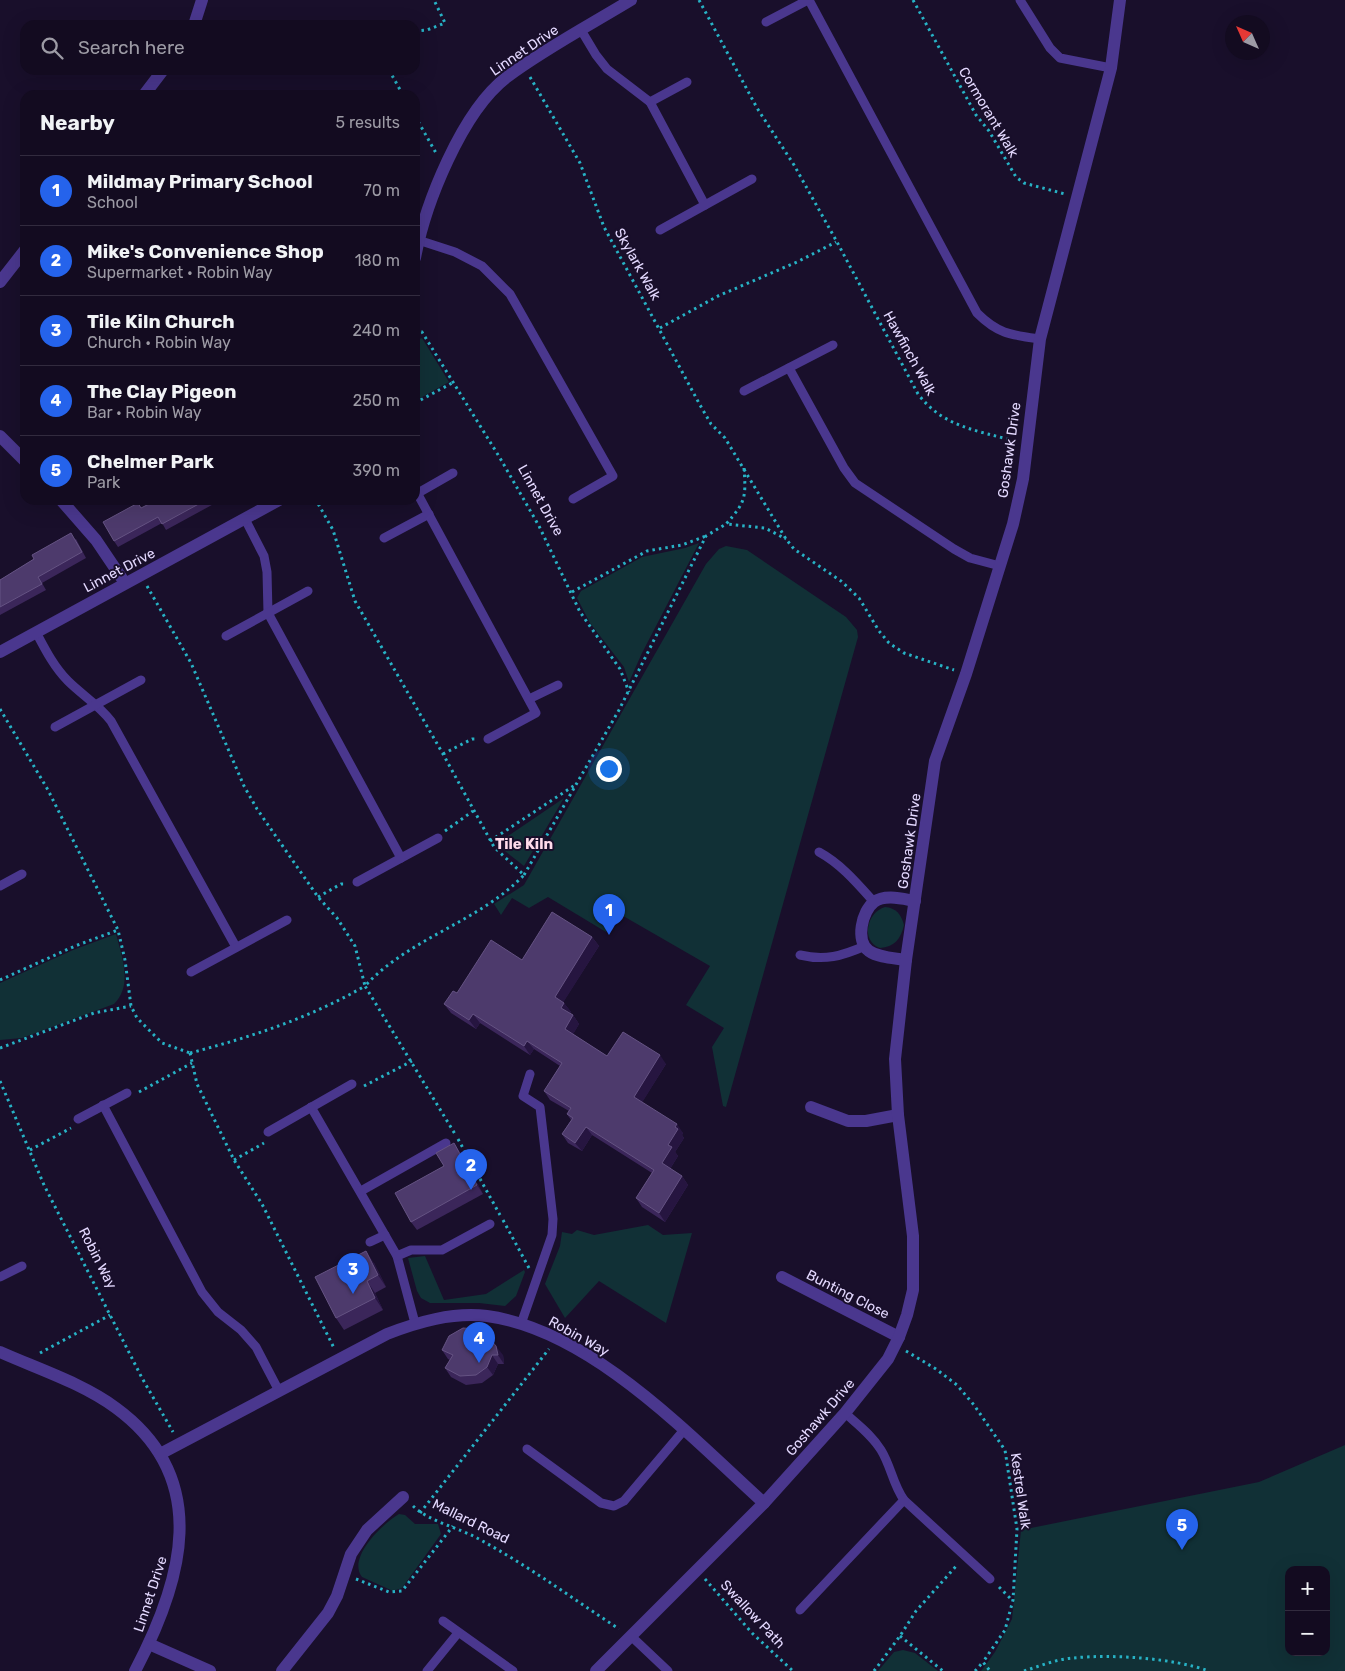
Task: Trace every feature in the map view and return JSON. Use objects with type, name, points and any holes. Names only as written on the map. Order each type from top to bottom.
[{"type":"street","points":[[196,20],[202,0]]},
{"type":"street","name":"Linnet Drive","points":[[420,235],[445,169],[476,109],[491,92],[523,66],[631,0]]},
{"type":"street","name":"Goshawk Drive","points":[[596,1671],[764,1503],[845,1413],[874,1377],[897,1341],[913,1290],[913,1236],[898,1114],[895,1059],[906,960],[935,761],[966,674],[1013,524],[1023,479],[1040,339],[1111,68],[1120,0]]},
{"type":"street","points":[[148,90],[159,75]]},
{"type":"street","points":[[0,282],[20,256]]},
{"type":"street","points":[[0,436],[20,456]]},
{"type":"street","points":[[65,505],[96,540],[125,583]]},
{"type":"street","name":"Linnet Drive","points":[[0,652],[270,505]]},
{"type":"street","name":"Goshawk Drive","points":[[874,902],[892,898],[915,901]]},
{"type":"street","points":[[874,902],[866,912],[861,928],[865,946],[868,950],[881,956],[906,960]]},
{"type":"street","points":[[811,1107],[848,1121],[866,1121],[898,1114]]},
{"type":"street","name":"Bunting Close","points":[[782,1277],[897,1341]]},
{"type":"street","name":"Robin Way","points":[[160,1454],[339,1357],[386,1334],[415,1323],[452,1316],[486,1316],[521,1324],[555,1338],[614,1374],[648,1399],[764,1503]]},
{"type":"street","name":"Linnet Drive","points":[[0,1352],[98,1397],[116,1408],[148,1437],[160,1454],[177,1498],[180,1527],[179,1546],[173,1581],[149,1644],[135,1671]]},
{"type":"street","points":[[282,1671],[328,1613],[351,1554],[367,1530],[403,1497]]},
{"type":"street","points":[[149,1644],[210,1671]]},
{"type":"lane","points":[[766,22],[808,0],[977,313],[991,327],[1015,335],[1040,339]]},
{"type":"lane","points":[[1020,0],[1050,48],[1060,58],[1111,68]]},
{"type":"lane","points":[[581,30],[596,55],[607,68],[650,102],[705,205]]},
{"type":"lane","points":[[650,102],[687,82]]},
{"type":"lane","points":[[660,230],[752,179]]},
{"type":"lane","points":[[420,241],[455,252],[476,262],[498,280],[510,294],[613,476],[574,499]]},
{"type":"lane","points":[[744,391],[833,345]]},
{"type":"lane","points":[[789,368],[844,468],[855,483],[954,549],[970,558],[1000,566]]},
{"type":"lane","points":[[420,489],[453,473]]},
{"type":"lane","points":[[420,498],[536,713],[488,739]]},
{"type":"lane","points":[[384,538],[429,514]]},
{"type":"lane","points":[[245,520],[264,556],[268,613],[401,858]]},
{"type":"lane","points":[[226,636],[308,591]]},
{"type":"lane","points":[[36,632],[56,667],[68,681],[96,704],[111,721],[236,947]]},
{"type":"lane","points":[[55,726],[141,680]]},
{"type":"lane","points":[[529,699],[558,685]]},
{"type":"lane","points":[[357,882],[438,838]]},
{"type":"lane","points":[[819,852],[831,858],[874,902]]},
{"type":"lane","points":[[0,886],[22,874]]},
{"type":"lane","points":[[191,972],[287,920]]},
{"type":"lane","points":[[800,955],[828,959],[846,955],[865,946]]},
{"type":"lane","points":[[521,1324],[548,1250],[553,1220],[540,1107],[523,1096],[530,1074]]},
{"type":"lane","points":[[268,1132],[352,1084]]},
{"type":"lane","points":[[78,1119],[127,1092]]},
{"type":"lane","points":[[103,1105],[202,1292],[218,1312],[241,1330],[256,1347],[279,1391]]},
{"type":"lane","points":[[311,1107],[397,1256],[415,1323]]},
{"type":"lane","points":[[361,1191],[446,1143]]},
{"type":"lane","points":[[397,1256],[412,1250],[442,1250],[490,1224]]},
{"type":"lane","points":[[370,1242],[385,1235]]},
{"type":"lane","points":[[0,1277],[22,1266]]},
{"type":"lane","points":[[845,1413],[870,1436],[881,1450],[896,1490],[904,1500],[990,1579]]},
{"type":"lane","points":[[527,1449],[601,1503],[614,1506],[624,1501],[684,1430]]},
{"type":"lane","points":[[800,1610],[904,1500]]},
{"type":"lane","points":[[443,1621],[513,1671]]},
{"type":"lane","points":[[428,1671],[458,1633]]},
{"type":"lane","points":[[632,1637],[668,1671]]},
{"type":"path","points":[[420,31],[445,23],[434,0]]},
{"type":"path","name":"Hawfinch Walk","points":[[699,0],[757,108],[794,165],[918,394],[928,408],[942,419],[1026,444]]},
{"type":"path","name":"Cormorant Walk","points":[[913,0],[976,115],[989,132],[1016,177],[1024,184],[1078,197]]},
{"type":"path","name":"Skylark Walk","points":[[523,66],[580,163],[604,227],[700,405],[712,424],[726,438],[786,540]]},
{"type":"path","points":[[392,75],[400,90]]},
{"type":"path","points":[[420,125],[445,169]]},
{"type":"path","points":[[660,328],[718,296],[797,262],[837,242]]},
{"type":"path","name":"Linnet Drive","points":[[420,331],[454,382],[539,526],[588,625],[620,669],[628,692]]},
{"type":"path","points":[[420,400],[454,382]]},
{"type":"path","name":"Skylark Walk","points":[[726,524],[739,510],[746,494],[744,468]]},
{"type":"path","points":[[572,592],[647,551],[682,545],[706,536],[726,524]]},
{"type":"path","name":"Skylark Walk","points":[[726,524],[765,528],[786,540],[808,560],[841,581],[859,598],[879,631],[889,642],[917,658],[966,674]]},
{"type":"path","points":[[524,875],[577,785],[628,692],[706,536]]},
{"type":"path","points":[[0,708],[48,790],[118,930],[125,960],[131,1006],[137,1018],[162,1043],[190,1053],[299,1019],[330,1006],[364,986]]},
{"type":"path","points":[[443,754],[472,738],[488,739]]},
{"type":"path","points":[[490,841],[577,785]]},
{"type":"path","points":[[438,838],[452,824],[473,811]]},
{"type":"path","points":[[318,897],[341,884],[357,882]]},
{"type":"path","points":[[0,980],[75,946],[118,930]]},
{"type":"path","points":[[0,1048],[94,1013],[131,1006]]},
{"type":"path","points":[[190,1053],[197,1084],[234,1160],[262,1204],[339,1357]]},
{"type":"path","points":[[352,1084],[364,1087],[412,1061]]},
{"type":"path","points":[[127,1092],[136,1094],[192,1063]]},
{"type":"path","name":"Robin Way","points":[[0,1081],[44,1186],[110,1315],[180,1444]]},
{"type":"path","points":[[30,1150],[76,1126],[78,1119]]},
{"type":"path","points":[[234,1160],[264,1144],[268,1132]]},
{"type":"path","points":[[24,1362],[110,1315]]},
{"type":"path","points":[[420,1513],[555,1338]]},
{"type":"path","name":"Kestrel Walk","points":[[897,1341],[957,1385],[974,1405],[1005,1450],[1017,1529],[1013,1600],[1005,1630],[975,1671]]},
{"type":"path","name":"Mallard Road","points":[[403,1497],[420,1513],[452,1526],[512,1558],[632,1637]]},
{"type":"path","points":[[344,1575],[389,1592],[402,1591],[452,1526]]},
{"type":"path","points":[[874,1671],[916,1611],[965,1557]]},
{"type":"path","name":"Swallow Path","points":[[697,1572],[752,1633],[792,1671]]},
{"type":"path","points":[[990,1579],[1013,1600]]},
{"type":"path","points":[[900,1636],[943,1671]]},
{"type":"path","points":[[1024,1671],[1073,1658],[1148,1659],[1182,1663],[1208,1671]]},
{"type":"path","points":[[983,1662],[990,1671]]},
{"type":"green space","points":[[422,338],[449,382],[420,398],[420,339]]},
{"type":"green space","points":[[699,543],[629,682],[624,667],[590,623],[577,598],[581,591],[642,557],[685,548]]},
{"type":"green space","points":[[726,546],[747,550],[846,617],[857,630],[858,637],[726,1107],[723,1106],[712,1047],[724,1028],[686,1005],[710,966],[618,913],[606,932],[548,897],[529,908],[512,898],[501,915],[494,904],[524,885],[706,564],[719,549]]},
{"type":"green space","points":[[564,798],[524,866],[496,844]]},
{"type":"green space","points":[[885,907],[897,912],[904,925],[901,934],[893,944],[880,948],[870,939],[868,927],[874,915]]},
{"type":"green space","points":[[116,934],[123,961],[125,980],[120,996],[114,1004],[22,1038],[0,1040],[0,983],[73,950]]},
{"type":"green space","points":[[648,1225],[663,1235],[692,1233],[666,1323],[599,1281],[565,1318],[545,1284],[560,1246],[562,1232],[572,1234],[577,1230],[594,1235]]},
{"type":"green space","points":[[425,1256],[444,1300],[486,1294],[524,1270],[525,1272],[516,1296],[505,1306],[479,1303],[430,1303],[421,1298],[417,1291],[408,1258]]},
{"type":"green space","points":[[1345,1445],[1345,1671],[981,1671],[995,1652],[1012,1619],[1021,1530],[1259,1482]]},
{"type":"green space","points":[[399,1514],[405,1515],[415,1524],[438,1524],[441,1534],[402,1588],[393,1591],[362,1577],[359,1561],[368,1542],[384,1525]]},
{"type":"green space","points":[[903,1650],[915,1653],[938,1671],[878,1671],[894,1652]]},
{"type":"building","points":[[134,505],[139,505],[141,508],[147,505],[197,505],[162,524],[158,517],[114,541],[103,522]]},
{"type":"building","points":[[71,533],[82,552],[38,577],[42,584],[0,607],[0,580],[34,559],[32,555]]},
{"type":"building","points":[[552,912],[592,937],[555,997],[564,1003],[561,1008],[573,1015],[565,1029],[607,1056],[623,1032],[660,1055],[634,1097],[677,1124],[675,1127],[678,1129],[668,1145],[672,1147],[662,1163],[682,1176],[659,1213],[636,1198],[654,1170],[586,1127],[575,1143],[562,1134],[573,1118],[567,1114],[571,1108],[544,1091],[562,1063],[527,1041],[524,1046],[473,1014],[469,1020],[444,1004],[453,991],[457,993],[491,940],[522,960]]},
{"type":"building","points":[[454,1143],[477,1185],[411,1222],[395,1193],[444,1166],[436,1153]]},
{"type":"building","points":[[366,1251],[378,1275],[367,1281],[375,1298],[336,1318],[315,1277]]},
{"type":"building","points":[[463,1328],[477,1329],[485,1333],[496,1346],[498,1355],[492,1355],[487,1367],[476,1375],[460,1376],[445,1368],[453,1355],[442,1350],[449,1336]]},
{"type":"place","name":"Mildmay Primary School","points":[[609,935]]},
{"type":"place","name":"Mike's Convenience Shop","points":[[471,1190]]},
{"type":"place","name":"Tile Kiln Church","points":[[353,1294]]},
{"type":"place","name":"The Clay Pigeon","points":[[479,1363]]},
{"type":"place","name":"Chelmer Park","points":[[1182,1550]]},
{"type":"district","name":"Tile Kiln","points":[[524,844]]}]
